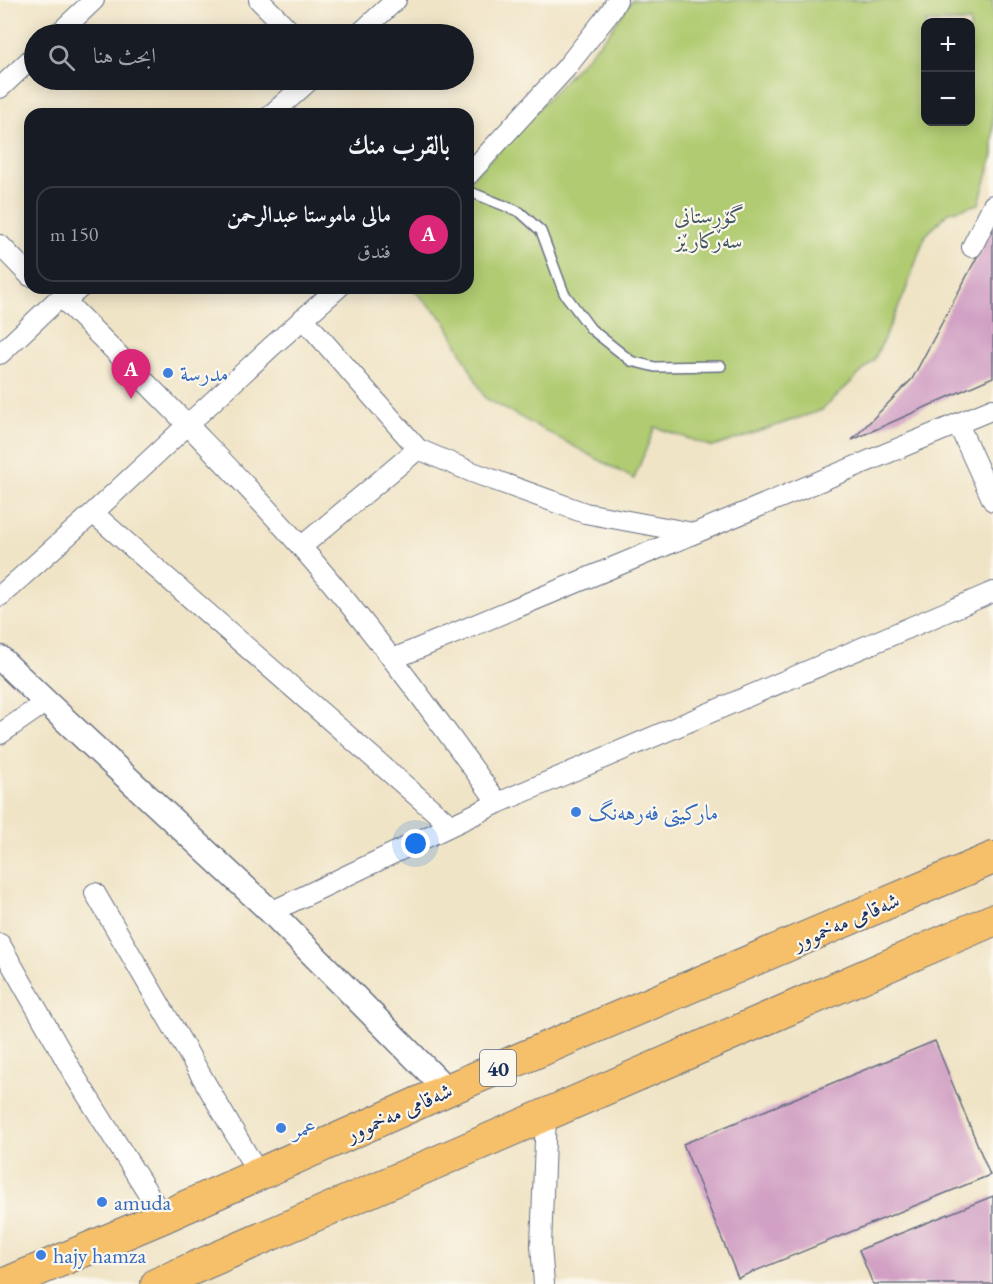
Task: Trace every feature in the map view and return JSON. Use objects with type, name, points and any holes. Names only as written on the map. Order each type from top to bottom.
[{"type":"highway","name":"شەقامی مەخموور","points":[[4,1284],[259,1175],[447,1090],[993,858]]},
{"type":"highway","points":[[157,1284],[993,920]]},
{"type":"street","points":[[68,24],[94,0]]},
{"type":"street","points":[[259,0],[283,24]]},
{"type":"street","points":[[370,24],[396,0]]},
{"type":"street","points":[[474,168],[566,68],[617,0]]},
{"type":"street","points":[[0,88],[24,65]]},
{"type":"street","points":[[279,108],[299,90]]},
{"type":"street","points":[[972,247],[993,205]]},
{"type":"street","points":[[0,245],[24,270]]},
{"type":"street","points":[[0,354],[54,296],[73,294]]},
{"type":"street","points":[[0,596],[331,294]]},
{"type":"street","points":[[54,296],[187,425],[301,547],[393,658],[498,803]]},
{"type":"street","points":[[303,318],[418,448],[472,472],[585,513],[693,533]]},
{"type":"street","points":[[393,658],[993,409]]},
{"type":"street","points":[[958,424],[993,501]]},
{"type":"street","points":[[301,547],[418,448]]},
{"type":"street","points":[[93,513],[450,825]]},
{"type":"street","points":[[271,912],[498,803],[993,592]]},
{"type":"street","points":[[0,658],[271,912],[447,1090]]},
{"type":"street","points":[[0,734],[46,702]]},
{"type":"street","points":[[95,893],[259,1175]]},
{"type":"street","points":[[0,944],[76,1078],[163,1217]]},
{"type":"street","points":[[544,1284],[540,1246],[546,1114]]},
{"type":"lane","points":[[474,193],[520,212],[541,231],[564,293],[591,329],[631,361],[655,367],[721,366]]},
{"type":"green space","name":"گۆڕستانی سەرکارێز","points":[[632,0],[993,0],[993,155],[979,204],[949,212],[925,236],[904,295],[874,360],[822,410],[713,447],[655,427],[634,479],[485,398],[445,321],[418,294],[474,294],[474,175],[609,33]]},
{"type":"building","points":[[993,227],[993,377],[852,440],[912,379]]},
{"type":"building","points":[[935,1041],[990,1175],[738,1278],[683,1144]]},
{"type":"building","points":[[993,1196],[993,1284],[873,1284],[859,1250]]},
{"type":"place","name":"مدرسة","points":[[168,373]]},
{"type":"place","name":"مالى ماموستا عبدالرحمن","points":[[131,399]]},
{"type":"place","name":"مارکیتی فەرهەنگ","points":[[576,812]]},
{"type":"place","name":"عمر","points":[[281,1128]]},
{"type":"place","name":"amuda","points":[[102,1202]]},
{"type":"place","name":"hajy hamza","points":[[41,1255]]}]
